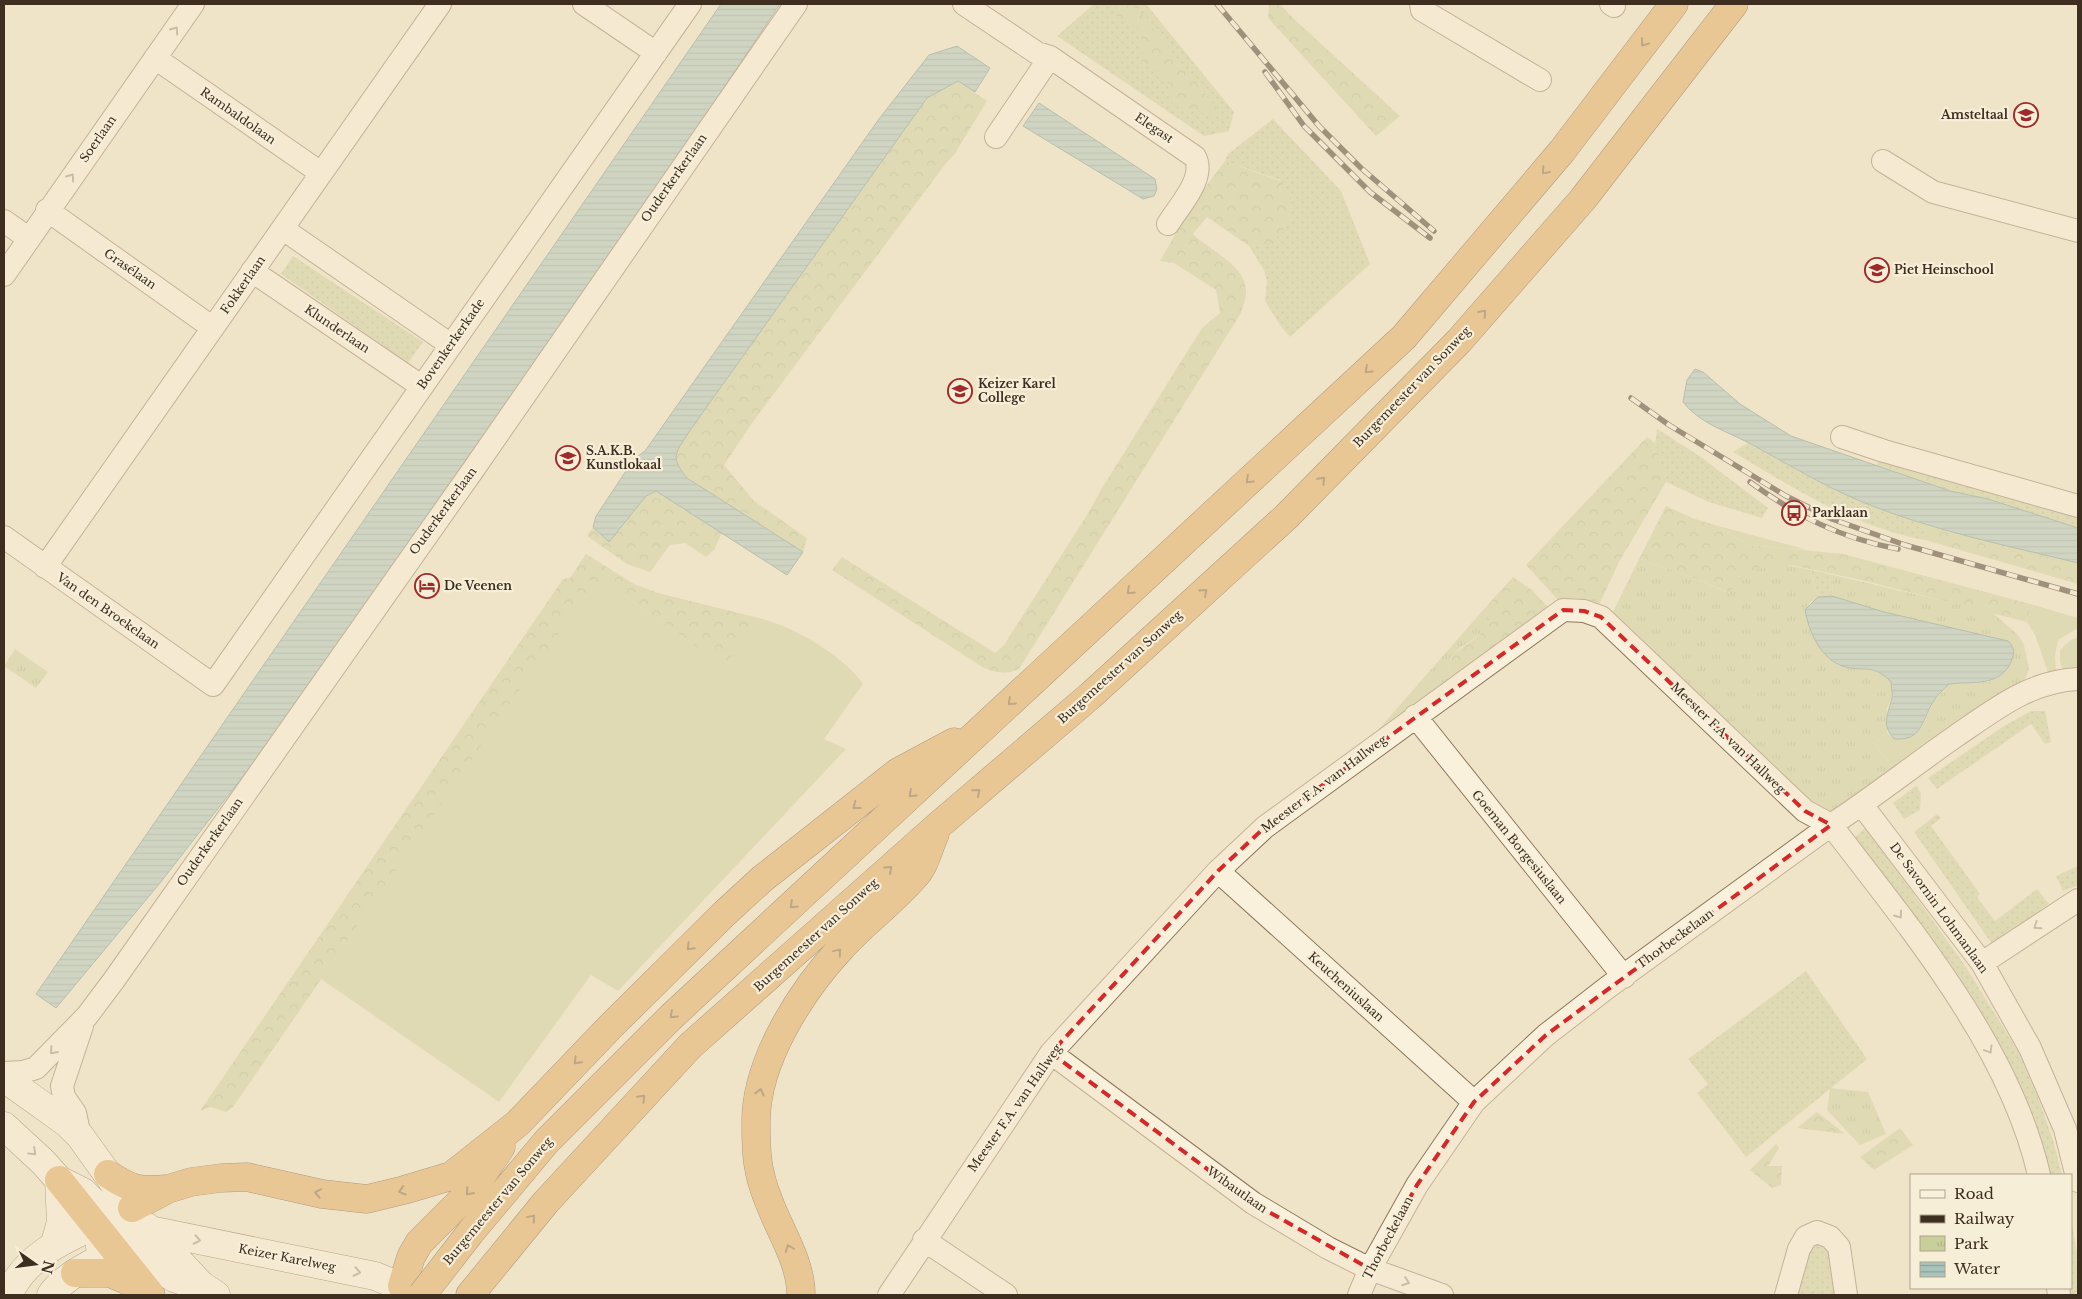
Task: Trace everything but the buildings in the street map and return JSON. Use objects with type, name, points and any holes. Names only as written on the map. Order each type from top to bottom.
[{"type":"highway","name":"Burgemeester van Sonweg","points":[[415,1292],[470,1233],[547,1140],[671,1016],[1404,336],[1562,151],[1674,4]]},
{"type":"highway","name":"Burgemeester van Sonweg","points":[[470,1295],[500,1255],[546,1202],[690,1046],[940,824],[1090,696],[1287,516],[1452,348],[1583,199],[1734,4]]},
{"type":"highway","points":[[108,1174],[127,1187],[137,1190],[168,1189],[191,1182],[248,1177],[322,1194],[367,1199],[451,1176],[518,1124],[618,1019],[762,879],[898,772],[986,725]]},
{"type":"highway","points":[[801,1295],[797,1270],[768,1200],[757,1166],[757,1106],[768,1063],[779,1035],[813,982],[842,946],[917,874],[940,824]]},
{"type":"highway","points":[[415,1292],[411,1257],[419,1243],[472,1190],[518,1124]]},
{"type":"highway","points":[[59,1180],[118,1230],[148,1292]]},
{"type":"highway","points":[[118,1230],[168,1189]]},
{"type":"highway","points":[[75,1273],[110,1272],[130,1280],[148,1292]]},
{"type":"main road","points":[[4,1078],[60,1118],[80,1136],[108,1174],[118,1230],[142,1257],[174,1278],[212,1293]]},
{"type":"main road","points":[[4,1126],[43,1162],[59,1180],[62,1240]]},
{"type":"main road","points":[[51,1295],[118,1230]]},
{"type":"main road","points":[[8,1295],[20,1274],[62,1240],[118,1230],[185,1269],[212,1293]]},
{"type":"main road","name":"Keizer Karelweg","points":[[118,1230],[375,1276],[415,1292]]},
{"type":"street","name":"Soerlaan","points":[[5,270],[193,4]]},
{"type":"street","name":"Fokkerlaan","points":[[46,567],[440,4]]},
{"type":"street","points":[[584,4],[656,53]]},
{"type":"street","name":"Bovenkerkerkade","points":[[213,685],[690,4]]},
{"type":"street","name":"Ouderkerkerlaan","points":[[4,1073],[23,1072],[36,1068],[87,1016],[120,972],[473,470],[796,4]]},
{"type":"street","name":"Elegast","points":[[964,4],[1036,52],[1050,57],[1195,157],[1198,164],[1195,180],[1168,224]]},
{"type":"street","points":[[1421,4],[1422,10],[1540,80]]},
{"type":"street","points":[[996,137],[1050,57]]},
{"type":"street","name":"Rambaldolaan","points":[[155,58],[321,173]]},
{"type":"street","points":[[1884,161],[1933,192],[2078,231]]},
{"type":"street","name":"Grasélaan","points":[[47,210],[213,328]]},
{"type":"street","points":[[4,221],[28,238]]},
{"type":"street","points":[[283,229],[451,344]]},
{"type":"street","name":"Klunderlaan","points":[[252,271],[421,386]]},
{"type":"street","points":[[1842,437],[1884,451],[2078,506]]},
{"type":"street","name":"Van den Broekelaan","points":[[7,548],[46,567],[213,685]]},
{"type":"street","name":"Meester F.A. van Hallweg","points":[[889,1295],[924,1240],[1051,1053],[1218,871],[1265,827],[1562,610],[1584,611],[1601,617],[1805,811],[1831,825]]},
{"type":"street","name":"Thorbeckelaan","points":[[1359,1295],[1370,1269],[1417,1185],[1474,1102],[1540,1039],[1831,825],[2009,699],[2036,687],[2078,679]]},
{"type":"street","name":"Goeman Borgesiuslaan","points":[[1415,716],[1624,977]]},
{"type":"street","name":"De Savornin Lohmanlaan","points":[[1862,804],[1982,963],[2072,1127],[2078,1181]]},
{"type":"street","points":[[1831,825],[1949,984],[1996,1062],[2033,1148],[2039,1174]]},
{"type":"street","name":"Keucheniuslaan","points":[[1218,871],[1474,1102]]},
{"type":"street","points":[[1982,963],[2078,900]]},
{"type":"street","name":"Ouderkerkerlaan","points":[[80,1136],[76,1113],[64,1097],[62,1086],[78,1036],[87,1016]]},
{"type":"street","name":"Wibautlaan","points":[[1051,1053],[1253,1203],[1328,1248],[1370,1269],[1442,1295]]},
{"type":"street","points":[[1786,1295],[1799,1248],[1806,1237],[1817,1232],[1830,1237],[1840,1247],[1846,1295]]},
{"type":"street","points":[[924,1240],[1006,1295]]},
{"type":"highlighted area","points":[[1563,610],[1584,611],[1601,617],[1805,811],[1831,825],[1546,1035],[1474,1102],[1417,1185],[1370,1269],[1253,1203],[1051,1053],[1218,871],[1265,827]]},
{"type":"green space","points":[[1094,4],[1146,4],[1234,112],[1229,131],[1204,136],[1057,36]]},
{"type":"green space","points":[[1117,4],[1131,4],[1135,6],[1222,115],[1186,111],[1171,102],[1166,75],[1142,64],[1141,30],[1117,18]]},
{"type":"green space","points":[[1269,4],[1280,4],[1400,116],[1376,136],[1268,18]]},
{"type":"green space","points":[[958,81],[987,101],[954,155],[752,423],[724,465],[754,501],[807,538],[803,552],[687,478],[678,464],[677,454],[691,429],[927,98]]},
{"type":"green space","points":[[1273,119],[1341,191],[1370,264],[1290,337],[1265,301],[1267,281],[1264,270],[1249,246],[1269,245],[1280,180],[1225,161],[1228,154]]},
{"type":"green space","points":[[1225,161],[1280,181],[1290,195],[1291,215],[1282,233],[1269,245],[1249,246],[1207,217],[1193,234],[1240,273],[1244,281],[1246,293],[1241,313],[1019,669],[1001,673],[984,668],[832,570],[842,557],[995,653],[1004,645],[1087,515],[1202,328],[1220,313],[1216,290],[1174,263],[1160,261],[1192,205]]},
{"type":"green space","points":[[293,256],[423,342],[408,363],[281,274]]},
{"type":"green space","points":[[1657,429],[1701,457],[1768,508],[1762,518],[1709,502],[1666,482],[1655,444]]},
{"type":"green space","points":[[1647,437],[1655,443],[1666,482],[1619,562],[1600,603],[1573,598],[1560,602],[1526,565]]},
{"type":"green space","points":[[1748,443],[1814,479],[1860,501],[1926,525],[1925,540],[1873,526],[1825,505],[1733,452]]},
{"type":"green space","points":[[1885,455],[1956,477],[1950,491],[1876,465]]},
{"type":"green space","points":[[1956,477],[2078,511],[2078,528],[1988,499],[1950,491]]},
{"type":"green space","points":[[656,491],[722,533],[714,550],[706,557],[685,543],[670,545],[650,572],[627,564],[587,536],[593,527],[609,542],[646,496]]},
{"type":"green space","points":[[1666,506],[1692,518],[1715,525],[1748,545],[1843,554],[2034,605],[2028,615],[2027,622],[1861,580],[1790,565],[1730,593],[1697,579],[1639,559]]},
{"type":"green space","points":[[1715,525],[1808,550],[1748,545]]},
{"type":"green space","points":[[1926,525],[2078,563],[2078,584],[1925,540]]},
{"type":"green space","points":[[586,554],[634,584],[658,593],[759,618],[725,668],[624,595],[595,582],[233,1107],[226,1112],[210,1107],[200,1111],[563,579],[570,578]]},
{"type":"green space","points":[[1639,559],[1697,579],[1729,593],[1746,575],[1755,570],[1766,567],[1787,566],[1811,570],[1818,597],[1809,604],[1857,668],[1882,672],[1891,682],[1892,697],[1887,708],[1887,733],[1874,743],[1894,768],[1833,812],[1826,812],[1818,807],[1611,616]]},
{"type":"green space","points":[[1811,570],[1833,575],[1832,596],[1818,597]]},
{"type":"green space","points":[[1833,575],[1992,612],[2018,635],[2024,645],[2029,668],[2024,683],[2013,686],[1931,743],[1931,733],[1922,726],[1934,701],[1949,684],[1988,682],[2001,673],[1884,612],[1832,596]]},
{"type":"green space","points":[[1513,577],[1532,590],[1549,608],[1452,681],[1448,663],[1455,653],[1480,635],[1489,616],[1484,609]]},
{"type":"green space","points":[[595,581],[624,595],[724,667],[759,618],[787,628],[816,643],[843,663],[863,684],[824,739],[846,749],[618,991],[591,975],[499,1102],[321,979]]},
{"type":"green space","points":[[2034,605],[2078,618],[2078,628],[2058,640],[2055,656],[2056,673],[2049,675],[2035,635],[2027,622],[2028,615]]},
{"type":"green space","points":[[1484,609],[1489,616],[1485,629],[1481,634],[1460,648],[1448,664],[1452,681],[1371,738]]},
{"type":"green space","points":[[2078,637],[2078,669],[2063,671],[2060,661],[2060,650],[2071,640]]},
{"type":"green space","points":[[15,649],[48,672],[36,688],[4,666]]},
{"type":"green space","points":[[2031,711],[2045,711],[2051,742],[2045,744],[2031,724],[1937,789],[1928,778],[2004,726]]},
{"type":"green space","points":[[1922,726],[1931,733],[1931,743],[1894,768],[1874,743],[1887,733],[1894,739],[1913,736]]},
{"type":"green space","points":[[1916,786],[1921,793],[1920,810],[1904,819],[1893,803]]},
{"type":"green space","points":[[1937,814],[1941,818],[1931,826],[1980,894],[1977,897],[1995,921],[2037,889],[2049,904],[1992,944],[1914,832]]},
{"type":"green space","points":[[1866,827],[1966,967],[2019,1053],[2053,1140],[2062,1174],[2045,1174],[2040,1151],[1853,839]]},
{"type":"green space","points":[[2078,866],[2078,885],[2063,891],[2056,876]]},
{"type":"green space","points":[[1806,971],[1867,1059],[1746,1157],[1697,1093],[1708,1084],[1688,1059]]},
{"type":"green space","points":[[1830,1088],[1868,1092],[1886,1134],[1860,1145],[1827,1110]]},
{"type":"green space","points":[[1817,1112],[1845,1134],[1797,1128]]},
{"type":"green space","points":[[1900,1128],[1913,1145],[1874,1170],[1860,1157]]},
{"type":"green space","points":[[1776,1144],[1779,1148],[1768,1166],[1782,1166],[1781,1185],[1772,1188],[1750,1170]]},
{"type":"green space","points":[[2072,1225],[2078,1258],[2078,1295],[2067,1295],[2066,1289],[2072,1289]]},
{"type":"green space","points":[[1826,1243],[1834,1259],[1839,1295],[1795,1295],[1804,1254],[1814,1244]]},
{"type":"water","points":[[721,4],[780,4],[514,400],[262,752],[160,883],[56,1008],[36,994]]},
{"type":"water","points":[[957,46],[990,68],[975,92],[958,81],[927,98],[691,429],[677,454],[678,464],[687,478],[803,552],[787,575],[656,491],[646,496],[609,542],[593,527],[596,516],[634,459],[645,451],[879,119],[929,55]]},
{"type":"water","points":[[1039,103],[1155,179],[1157,189],[1154,196],[1143,199],[1023,126]]},
{"type":"water","points":[[1695,369],[1703,372],[1740,404],[1791,436],[1950,491],[1988,499],[2078,528],[2078,563],[1968,536],[1913,520],[1860,501],[1804,474],[1749,443],[1713,426],[1689,409],[1683,402],[1687,380]]},
{"type":"water","points":[[1832,596],[1884,612],[2008,641],[2013,649],[2012,659],[2001,675],[1994,679],[1949,684],[1935,699],[1920,729],[1910,737],[1894,739],[1890,734],[1887,724],[1887,714],[1892,696],[1891,682],[1878,672],[1847,667],[1833,661],[1826,656],[1812,634],[1805,610],[1818,597]]},
{"type":"railway","points":[[1217,4],[1319,126],[1361,168],[1434,231]]},
{"type":"railway","points":[[1265,72],[1304,126],[1370,192],[1430,238]]},
{"type":"railway","points":[[1631,398],[1669,425],[1786,496],[1832,519],[1905,545],[2078,594]]},
{"type":"railway","points":[[1750,482],[1785,505],[1820,524],[1857,539],[1898,549]]},
{"type":"place","name":"Amsteltaal","points":[[2026,115]]},
{"type":"place","name":"Piet Heinschool","points":[[1877,270]]},
{"type":"place","name":"Keizer Karel College","points":[[960,391]]},
{"type":"place","name":"S.A.K.B. Kunstlokaal","points":[[568,458]]},
{"type":"place","name":"Parklaan","points":[[1794,513]]},
{"type":"place","name":"De Veenen","points":[[427,586]]}]
